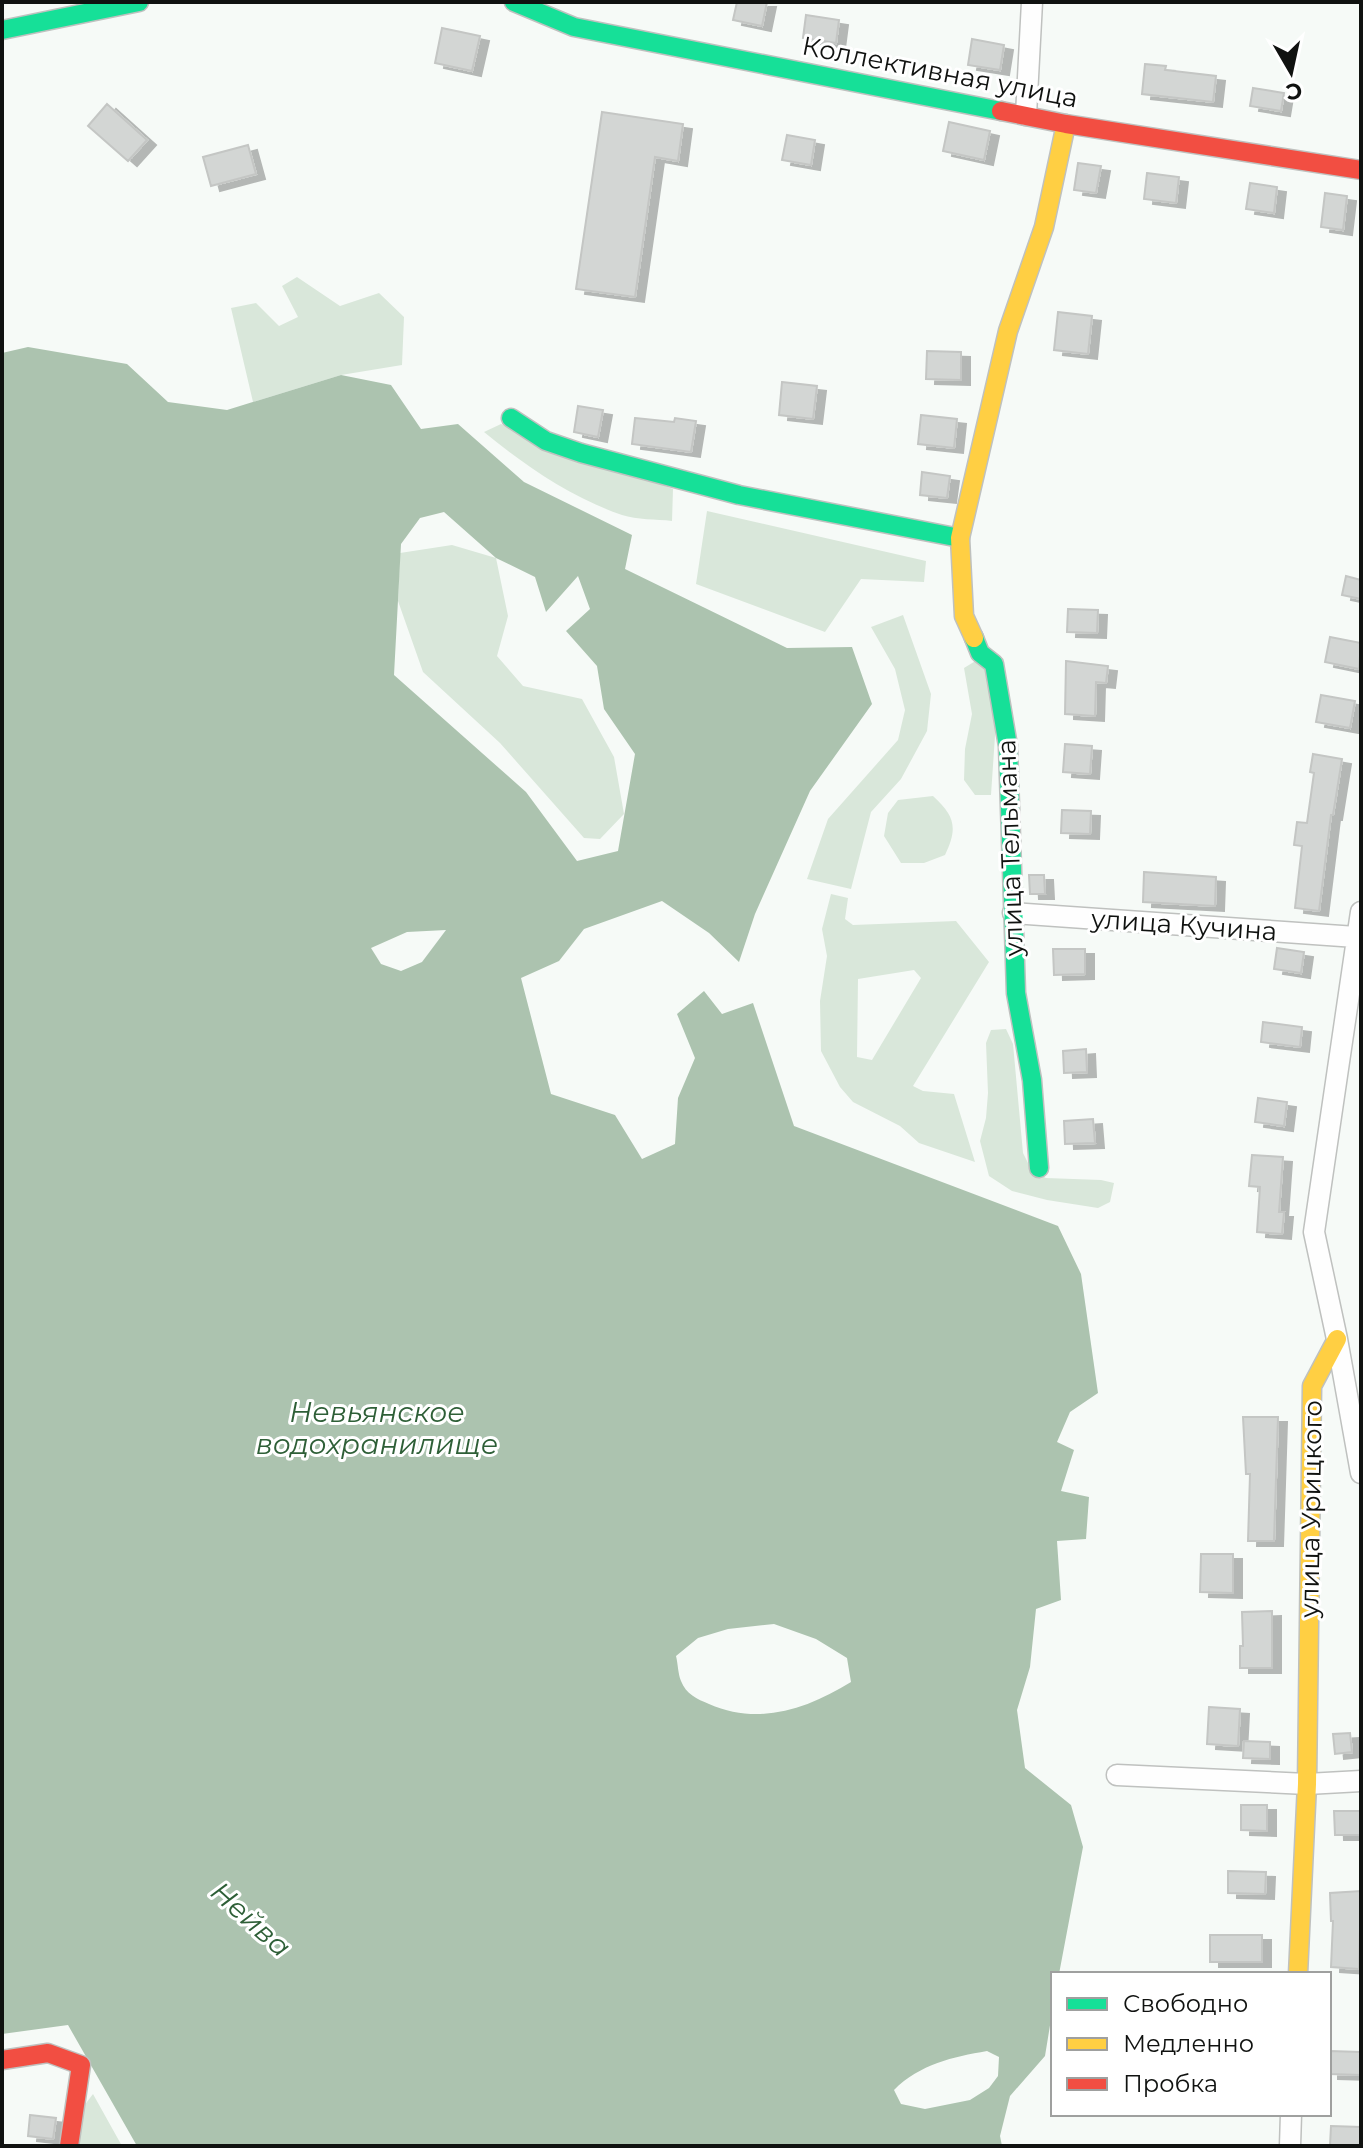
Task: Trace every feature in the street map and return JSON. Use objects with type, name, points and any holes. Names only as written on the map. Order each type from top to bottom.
[{"type":"street","points":[[2,30],[139,2]]},
{"type":"street","name":"Коллективная улица","points":[[514,2],[574,27],[1066,124],[1361,170]]},
{"type":"street","points":[[1026,115],[1032,2]]},
{"type":"street","name":"улица Тельмана","points":[[1039,1168],[1032,1080],[1016,993],[1008,746],[1003,705],[994,664],[980,653],[964,616],[960,538],[1008,331],[1044,227],[1066,124]]},
{"type":"street","points":[[511,418],[546,441],[610,461],[739,495],[960,538]]},
{"type":"street","points":[[1361,912],[1314,1232],[1361,1473]]},
{"type":"street","name":"улица Кучина","points":[[1013,913],[1356,937]]},
{"type":"street","name":"улица Урицкого","points":[[1298,1972],[1307,1784],[1312,1386],[1337,1339]]},
{"type":"street","points":[[1117,1775],[1307,1784],[1361,1781]]},
{"type":"street","points":[[2,2060],[48,2053],[81,2065],[69,2146]]},
{"type":"street","points":[[1290,2146],[1291,2116]]},
{"type":"shaded area","points":[[297,277],[340,306],[379,293],[404,317],[402,365],[341,375],[253,402],[231,308],[256,303],[279,326],[298,317],[282,286]]},
{"type":"shaded area","points":[[501,424],[673,489],[672,521],[622,515],[567,490],[484,432]]},
{"type":"shaded area","points":[[707,511],[926,561],[924,582],[861,579],[825,632],[696,584]]},
{"type":"shaded area","points":[[452,545],[496,558],[508,616],[497,656],[523,686],[582,699],[614,757],[624,814],[600,839],[584,838],[500,743],[423,672],[398,601],[400,553]]},
{"type":"shaded area","points":[[903,615],[931,694],[927,731],[901,779],[871,812],[851,889],[807,879],[828,819],[898,740],[905,710],[895,669],[871,627]]},
{"type":"shaded area","points":[[982,657],[996,721],[991,795],[975,795],[964,780],[965,749],[972,714],[964,668]]},
{"type":"shaded area","points":[[933,796],[946,810],[952,823],[952,837],[945,855],[924,863],[901,863],[884,836],[888,813],[898,800]]},
{"type":"shaded area","points":[[831,894],[848,898],[845,919],[853,925],[956,921],[989,962],[913,1086],[923,1091],[954,1094],[975,1162],[919,1143],[900,1126],[853,1102],[840,1087],[821,1051],[820,1001],[827,956],[822,929]],"holes":[[[914,970],[921,978],[872,1060],[857,1057],[858,979]]]},
{"type":"shaded area","points":[[1006,1029],[1013,1044],[1023,1153],[1032,1171],[1046,1178],[1114,1183],[1110,1202],[1098,1208],[1047,1200],[1012,1191],[989,1176],[980,1141],[988,1093],[986,1043],[991,1030]]},
{"type":"shaded area","points":[[93,2094],[122,2146],[73,2146],[77,2115]]},
{"type":"water","name":"Невьянское водохранилище","points":[[28,347],[127,364],[168,402],[227,410],[341,375],[391,385],[421,429],[458,424],[524,482],[632,535],[625,569],[787,648],[852,647],[872,704],[810,791],[755,914],[739,962],[709,933],[662,901],[584,929],[559,961],[521,978],[551,1094],[615,1115],[642,1159],[675,1144],[678,1098],[695,1058],[677,1014],[704,991],[722,1014],[753,1003],[794,1126],[1058,1226],[1081,1274],[1098,1393],[1070,1412],[1057,1442],[1074,1450],[1061,1491],[1089,1497],[1086,1539],[1057,1541],[1061,1600],[1036,1609],[1030,1667],[1017,1710],[1025,1768],[1071,1805],[1083,1847],[1059,1972],[1051,1972],[1051,2019],[1045,2056],[1010,2096],[1000,2136],[1002,2146],[137,2146],[68,2025],[2,2034],[2,353]],"holes":[[[444,512],[496,558],[535,577],[546,612],[578,576],[590,609],[566,631],[597,666],[604,709],[635,754],[618,851],[577,861],[526,792],[394,675],[401,544],[420,518]],[[446,930],[422,962],[401,971],[381,964],[371,948],[407,932]],[[774,1624],[816,1639],[847,1658],[851,1682],[800,1707],[764,1714],[728,1710],[692,1696],[683,1686],[676,1656],[698,1638],[728,1629]],[[987,2051],[999,2057],[998,2076],[989,2088],[970,2100],[925,2109],[901,2104],[894,2090],[915,2074],[949,2059]]]},
{"type":"building","points":[[737,2],[767,2],[762,26],[733,20]]},
{"type":"building","points":[[806,15],[839,20],[836,43],[803,38]]},
{"type":"building","points":[[442,28],[480,36],[472,71],[435,63]]},
{"type":"building","points":[[972,39],[1004,45],[1000,70],[968,65]]},
{"type":"building","points":[[1145,64],[1166,66],[1165,70],[1216,76],[1213,102],[1142,94]]},
{"type":"building","points":[[1253,88],[1284,93],[1281,111],[1250,106]]},
{"type":"building","points":[[107,104],[147,140],[128,161],[88,126]]},
{"type":"building","points":[[602,112],[683,124],[678,161],[655,157],[635,297],[576,289]]},
{"type":"building","points":[[949,122],[990,131],[984,160],[943,151]]},
{"type":"building","points":[[787,135],[815,140],[811,165],[782,160]]},
{"type":"building","points":[[248,145],[256,174],[211,186],[203,157]]},
{"type":"building","points":[[1078,163],[1101,166],[1096,193],[1074,190]]},
{"type":"building","points":[[1147,173],[1179,177],[1176,203],[1144,199]]},
{"type":"building","points":[[1250,183],[1277,187],[1274,213],[1246,209]]},
{"type":"building","points":[[1325,193],[1347,196],[1343,230],[1321,227]]},
{"type":"building","points":[[1058,312],[1092,316],[1088,354],[1054,350]]},
{"type":"building","points":[[927,351],[961,352],[961,380],[926,379]]},
{"type":"building","points":[[782,382],[817,386],[813,419],[779,415]]},
{"type":"building","points":[[578,406],[603,410],[598,437],[574,432]]},
{"type":"building","points":[[921,415],[957,419],[954,448],[918,444]]},
{"type":"building","points":[[635,418],[696,421],[691,452],[632,444]]},
{"type":"building","points":[[922,472],[950,476],[947,498],[920,495]]},
{"type":"building","points":[[1346,576],[1361,580],[1361,599],[1342,595]]},
{"type":"building","points":[[1068,609],[1098,610],[1097,633],[1067,632]]},
{"type":"building","points":[[1330,637],[1361,643],[1359,669],[1325,662]]},
{"type":"building","points":[[1066,661],[1108,666],[1106,683],[1096,682],[1095,716],[1065,714]]},
{"type":"building","points":[[1321,695],[1355,701],[1350,728],[1316,722]]},
{"type":"building","points":[[1065,744],[1092,746],[1090,774],[1063,772]]},
{"type":"building","points":[[1313,754],[1342,759],[1331,815],[1319,911],[1295,908],[1302,846],[1294,845],[1297,822],[1307,823],[1314,773],[1310,772]]},
{"type":"building","points":[[1062,810],[1091,811],[1090,834],[1061,833]]},
{"type":"building","points":[[1144,872],[1216,877],[1215,906],[1143,902]]},
{"type":"building","points":[[1029,875],[1044,875],[1045,894],[1030,894]]},
{"type":"building","points":[[1277,948],[1304,952],[1301,973],[1274,969]]},
{"type":"building","points":[[1053,949],[1085,949],[1085,974],[1054,975]]},
{"type":"building","points":[[1263,1022],[1302,1027],[1300,1047],[1261,1042]]},
{"type":"building","points":[[1086,1049],[1087,1072],[1064,1073],[1063,1051]]},
{"type":"building","points":[[1258,1098],[1287,1102],[1284,1126],[1255,1122]]},
{"type":"building","points":[[1093,1119],[1095,1143],[1065,1144],[1064,1121]]},
{"type":"building","points":[[1252,1155],[1283,1157],[1279,1212],[1284,1212],[1282,1234],[1257,1232],[1260,1187],[1249,1186]]},
{"type":"building","points":[[1243,1417],[1278,1417],[1274,1541],[1248,1541],[1250,1474],[1246,1474]]},
{"type":"building","points":[[1201,1554],[1233,1554],[1233,1593],[1200,1592]]},
{"type":"building","points":[[1272,1611],[1272,1668],[1240,1668],[1242,1612]]},
{"type":"building","points":[[1209,1707],[1240,1709],[1238,1746],[1207,1744]]},
{"type":"building","points":[[1350,1733],[1352,1752],[1335,1754],[1333,1734]]},
{"type":"building","points":[[1244,1741],[1270,1742],[1270,1759],[1243,1758]]},
{"type":"building","points":[[1241,1805],[1267,1805],[1267,1831],[1241,1830]]},
{"type":"building","points":[[1334,1811],[1361,1811],[1361,1835],[1335,1835]]},
{"type":"building","points":[[1228,1871],[1266,1872],[1265,1894],[1228,1893]]},
{"type":"building","points":[[1361,1891],[1359,1969],[1331,1967],[1333,1921],[1330,1893]]},
{"type":"building","points":[[1210,1935],[1262,1935],[1262,1962],[1210,1962]]},
{"type":"building","points":[[1331,2051],[1361,2052],[1361,2075],[1331,2074]]},
{"type":"building","points":[[30,2115],[56,2118],[53,2139],[28,2136]]},
{"type":"building","points":[[1331,2126],[1361,2127],[1360,2146],[1330,2146]]},
{"type":"traffic: fast","points":[[2,30],[139,2]]},
{"type":"traffic: fast","points":[[514,2],[574,27],[1001,111]]},
{"type":"traffic: fast","points":[[511,418],[546,441],[581,453],[739,495],[960,538]]},
{"type":"traffic: fast","points":[[974,638],[980,653],[994,664],[1008,746],[1016,993],[1032,1080],[1039,1168]]},
{"type":"traffic: slow","points":[[974,638],[964,616],[960,538],[1008,331],[1044,227],[1066,124]]},
{"type":"traffic: slow","points":[[1298,1972],[1307,1784],[1312,1386],[1337,1339]]},
{"type":"traffic: jam","points":[[1001,111],[1361,170]]},
{"type":"traffic: jam","points":[[2,2060],[48,2053],[81,2065],[69,2146]]},
{"type":"water label","name":"Нейва","points":[[251,1919]]}]
